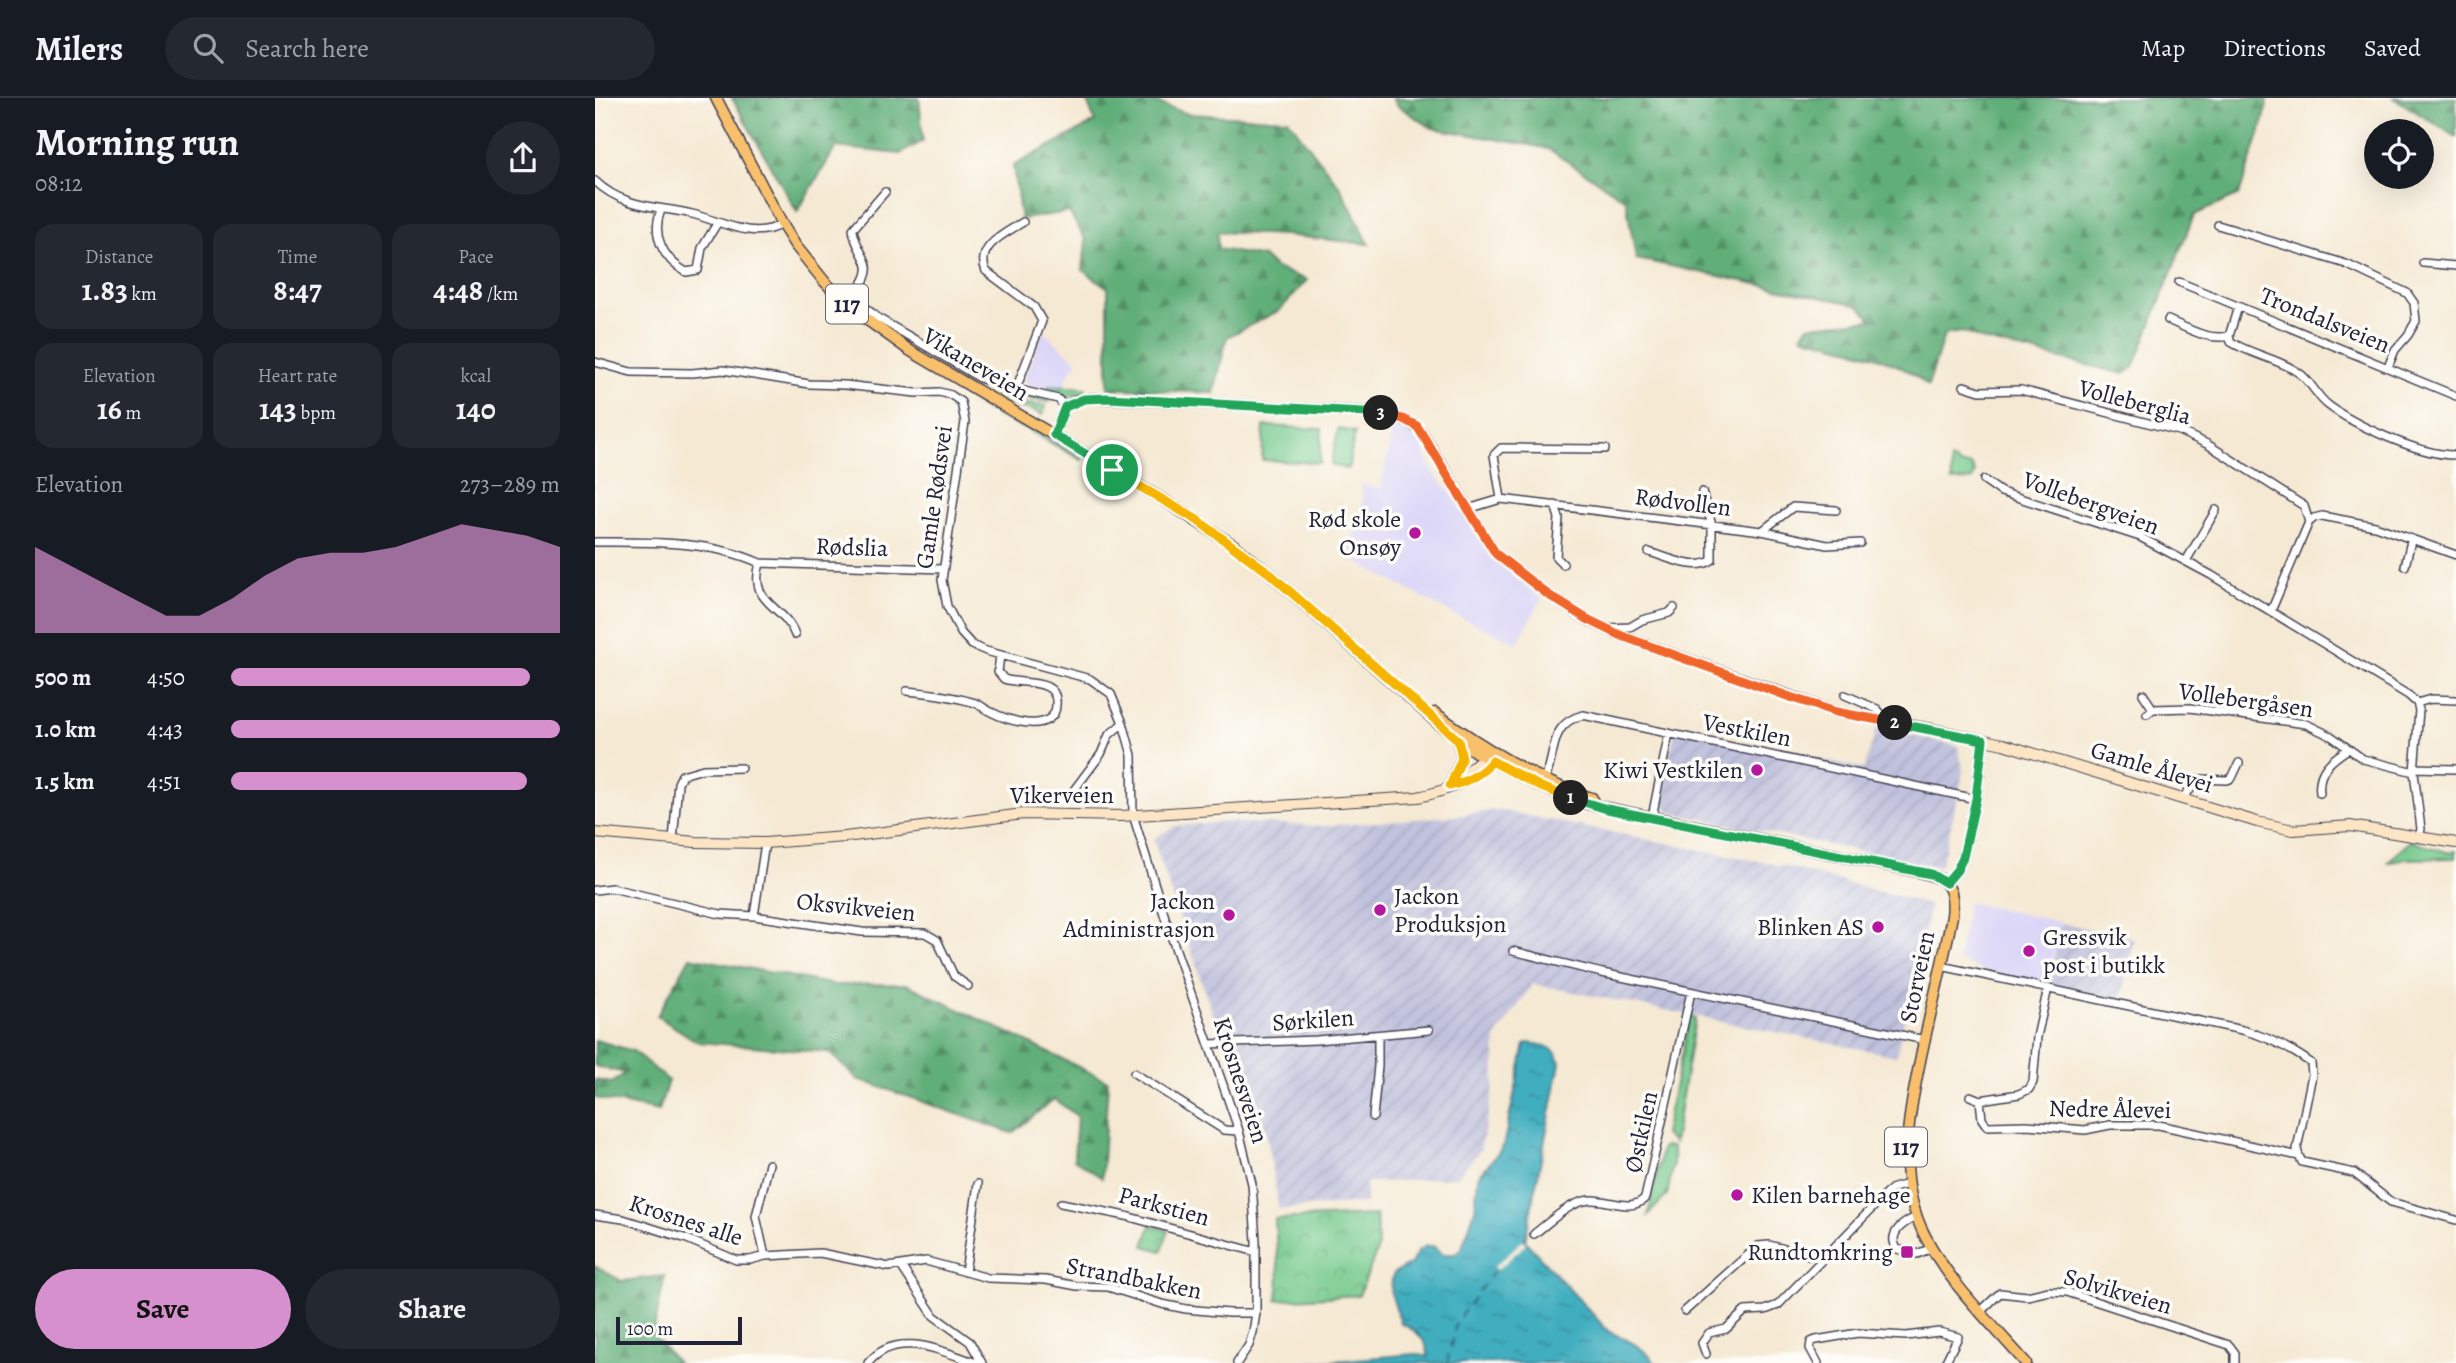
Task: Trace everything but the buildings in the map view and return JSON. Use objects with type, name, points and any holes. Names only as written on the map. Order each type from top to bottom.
[{"type":"main road","name":"Vikaneveien","points":[[716,98],[782,224],[824,282],[867,321],[920,356],[1197,520],[1235,546],[1417,703],[1489,756]]},
{"type":"main road","name":"Gamle Ålevei","points":[[1065,407],[1084,399],[1108,398],[1373,412],[1392,416],[1417,426],[1489,544],[1504,562],[1547,594],[1605,628],[1632,640],[1836,712],[1933,729],[2049,757],[2284,829],[2301,830],[2340,825],[2456,843]]},
{"type":"main road","points":[[1054,435],[1065,407]]},
{"type":"main road","name":"Vikaneveien","points":[[1417,703],[1458,740],[1489,756]]},
{"type":"main road","points":[[1450,786],[1462,758],[1458,740]]},
{"type":"main road","points":[[1946,883],[1963,857],[1976,799],[1983,740]]},
{"type":"main road","name":"Vikerveien","points":[[595,832],[673,840],[765,844],[845,837],[1023,814],[1133,815],[1418,797],[1450,786],[1489,756]]},
{"type":"main road","name":"117","points":[[1489,756],[1633,813],[1931,874],[1946,883]]},
{"type":"main road","name":"Storveien","points":[[1946,883],[1952,893],[1953,906],[1906,1136],[1908,1184],[1916,1217],[1931,1248],[2026,1363]]},
{"type":"street","points":[[595,181],[625,201],[661,210],[689,213],[756,231],[774,229],[782,224]]},
{"type":"street","points":[[885,191],[853,226],[854,237],[868,272],[865,282],[857,291],[859,301],[878,318],[980,378],[1058,399],[1065,407]]},
{"type":"street","points":[[661,210],[657,228],[663,251],[685,272],[698,270],[702,248],[718,222]]},
{"type":"street","points":[[1016,388],[1042,321],[1034,307],[986,271],[984,260],[993,241],[1023,222]]},
{"type":"street","points":[[2218,225],[2346,264],[2407,293],[2414,303],[2416,321],[2395,350],[2388,367]]},
{"type":"street","points":[[2423,263],[2456,266]]},
{"type":"street","name":"Trondalsveien","points":[[2179,282],[2456,396]]},
{"type":"street","points":[[2238,307],[2229,336],[2231,342],[2297,371],[2308,380],[2325,403],[2405,445],[2423,451],[2456,455]]},
{"type":"street","points":[[2168,320],[2205,335],[2220,338],[2229,336]]},
{"type":"street","name":"Gamle Rødsvei","points":[[595,362],[631,372],[692,373],[723,370],[809,384],[916,393],[939,392],[956,398],[963,405],[965,422],[942,569],[944,597],[961,633],[978,648],[1079,675],[1098,683],[1111,694],[1132,755],[1133,815]]},
{"type":"street","name":"Volleberglia","points":[[1964,386],[1980,391],[2021,390],[2179,431],[2207,444],[2304,506],[2315,519]]},
{"type":"street","points":[[1501,499],[1494,455],[1501,449],[1605,449]]},
{"type":"street","name":"Vollebergveien","points":[[1985,480],[2001,492],[2140,537],[2270,611],[2378,676],[2417,703]]},
{"type":"street","points":[[1649,552],[1695,565],[1709,563],[1714,556],[1712,524],[1702,492]]},
{"type":"street","name":"Rødvollen","points":[[1468,509],[1501,499],[1762,531],[1827,545],[1860,543]]},
{"type":"street","points":[[1555,505],[1559,518],[1556,557],[1563,564]]},
{"type":"street","points":[[2304,506],[2315,519],[2375,526],[2456,555]]},
{"type":"street","points":[[1762,531],[1793,507],[1836,510]]},
{"type":"street","points":[[2186,561],[2215,510]]},
{"type":"street","points":[[2270,611],[2315,519]]},
{"type":"street","points":[[2405,566],[2411,541]]},
{"type":"street","name":"Rødslia","points":[[595,542],[709,547],[730,551],[760,563],[942,569]]},
{"type":"street","points":[[760,563],[757,577],[761,593],[791,626],[795,635]]},
{"type":"street","points":[[1605,628],[1627,628],[1642,620],[1669,613],[1674,608]]},
{"type":"street","points":[[907,691],[974,702],[994,714],[1033,724],[1047,720],[1056,707],[1051,690],[1039,683],[1004,679],[998,671],[1000,655]]},
{"type":"street","name":"Vollebergåsen","points":[[2143,694],[2150,712],[2200,709],[2306,724],[2331,736],[2347,749],[2373,763],[2414,770],[2456,769]]},
{"type":"street","points":[[1845,695],[1877,709],[1888,722]]},
{"type":"street","points":[[2419,838],[2421,829],[2414,770],[2419,710],[2417,703],[2431,699],[2456,700]]},
{"type":"street","name":"Vestkilen","points":[[1547,774],[1562,726],[1576,717],[1595,716],[1976,799]]},
{"type":"street","points":[[1070,794],[1101,754],[1109,734],[1123,723]]},
{"type":"street","points":[[1652,817],[1669,733]]},
{"type":"street","points":[[2320,793],[2321,774],[2347,749]]},
{"type":"street","points":[[2181,799],[2190,790],[2194,780],[2230,780],[2235,776],[2239,763]]},
{"type":"street","points":[[673,840],[678,783],[682,775],[703,769],[741,768]]},
{"type":"street","name":"Krosnesveien","points":[[1133,815],[1239,1131],[1252,1184],[1256,1313],[1254,1332],[1237,1363]]},
{"type":"street","points":[[754,916],[765,844]]},
{"type":"street","name":"Oksvikveien","points":[[595,890],[613,888],[737,916],[754,916],[862,932],[925,933],[937,940],[954,976],[968,986]]},
{"type":"street","points":[[1513,951],[1552,962],[1925,1040]]},
{"type":"street","points":[[1941,966],[2250,1032],[2303,1057],[2311,1063],[2312,1074],[2297,1149],[2302,1162],[2354,1173],[2391,1202],[2456,1220]]},
{"type":"street","points":[[1970,1096],[1980,1100],[2019,1094],[2029,1089],[2033,1082],[2037,1037],[2048,988]]},
{"type":"street","name":"Østkilen","points":[[1534,1234],[1568,1208],[1587,1201],[1634,1205],[1645,1198],[1691,992]]},
{"type":"street","name":"Sørkilen","points":[[1209,1044],[1285,1042],[1429,1030]]},
{"type":"street","name":"Sørkilen","points":[[1373,1116],[1378,1035]]},
{"type":"street","points":[[1134,1073],[1224,1130],[1239,1131]]},
{"type":"street","name":"Nedre Ålevei","points":[[1980,1100],[1982,1119],[1987,1126],[2027,1125],[2085,1130],[2110,1125],[2159,1125],[2298,1156]]},
{"type":"street","name":"Krosnes alle","points":[[765,1256],[755,1216],[769,1164]]},
{"type":"street","points":[[965,1272],[978,1184]]},
{"type":"street","points":[[1706,1354],[1702,1343],[1710,1333],[1729,1327],[1745,1311],[1765,1310],[1778,1305],[1893,1188],[1908,1184]]},
{"type":"street","name":"Parkstien","points":[[1061,1203],[1126,1216],[1256,1252]]},
{"type":"street","name":"Krosnes alle","points":[[595,1214],[623,1219],[736,1260],[765,1256],[831,1254],[878,1265],[901,1266]]},
{"type":"street","points":[[1916,1217],[1898,1228],[1893,1237],[1894,1244],[1897,1249],[1917,1254],[1931,1248]]},
{"type":"street","points":[[1685,1311],[1758,1246],[1769,1245],[1817,1257],[1821,1261]]},
{"type":"street","name":"Strandbakken","points":[[901,1266],[926,1261],[998,1279],[1046,1280],[1077,1286],[1108,1287],[1186,1309],[1256,1313]]},
{"type":"street","points":[[901,1266],[934,1317],[970,1342],[980,1363]]},
{"type":"street","name":"Solvikveien","points":[[1981,1311],[2000,1293],[2027,1296],[2049,1291],[2067,1292],[2229,1345],[2235,1353],[2235,1363]]},
{"type":"street","points":[[1818,1363],[1810,1348],[1811,1342],[1816,1340],[1858,1333],[1906,1336],[1939,1332],[1958,1337],[1945,1363]]},
{"type":"street","points":[[868,1363],[888,1347],[905,1344],[924,1346],[980,1363]]},
{"type":"shaded area","points":[[1043,331],[1078,362],[1067,376],[1065,388],[1048,386],[1047,390],[1028,386],[1025,378]]},
{"type":"shaded area","name":"Rød skole Onsøy","points":[[1393,426],[1400,426],[1419,440],[1432,471],[1449,491],[1491,558],[1542,599],[1517,643],[1453,614],[1349,558],[1363,498],[1361,485],[1381,489]]},
{"type":"shaded area","points":[[1877,727],[1958,746],[1963,769],[1960,788],[1941,865],[1937,867],[1671,813],[1662,803],[1676,729],[1864,769]]},
{"type":"shaded area","points":[[1497,810],[1788,867],[1930,905],[1896,1056],[1533,984],[1496,1037],[1494,1087],[1480,1150],[1457,1177],[1366,1183],[1366,1203],[1279,1209],[1266,1133],[1237,1036],[1215,1021],[1153,839],[1175,826],[1224,822],[1324,826],[1455,816]]},
{"type":"shaded area","points":[[1968,902],[2060,922],[2048,984],[1981,970],[1958,960]]},
{"type":"shaded area","points":[[2061,923],[2134,938],[2121,1000],[2049,985]]},
{"type":"green space","points":[[732,98],[919,98],[923,141],[900,154],[836,147],[797,212]]},
{"type":"green space","points":[[1086,98],[1144,98],[1188,114],[1288,119],[1341,188],[1369,244],[1284,235],[1217,232],[1218,249],[1263,257],[1275,268],[1307,280],[1280,310],[1227,337],[1214,393],[1108,388],[1108,288],[1083,270],[1086,240],[1069,212],[1021,219],[1013,166],[1095,122]]},
{"type":"green space","points":[[1393,98],[2268,98],[2264,120],[2239,195],[2194,215],[2134,367],[2124,374],[1986,341],[1962,332],[1944,335],[1928,386],[1901,367],[1885,360],[1802,336],[1808,326],[1872,320],[1859,305],[1636,259],[1626,200],[1547,148],[1432,128],[1397,105]]},
{"type":"green space","points":[[2394,98],[2456,98],[2456,137],[2434,123],[2434,119],[2427,119]]},
{"type":"green space","points":[[851,297],[878,320],[983,382],[1048,399],[1049,402],[1008,398],[1010,402],[1046,406],[1043,415],[1028,408],[1014,406],[932,358],[849,300]]},
{"type":"green space","points":[[917,364],[934,370],[991,403],[992,408],[986,410],[951,384]]},
{"type":"green space","points":[[1049,386],[1085,388],[1087,392],[1068,397],[1048,392]]},
{"type":"green space","points":[[997,409],[1083,458],[1082,460],[995,415]]},
{"type":"green space","points":[[1264,426],[1322,429],[1320,463],[1262,460]]},
{"type":"green space","points":[[1338,429],[1355,432],[1348,469],[1331,465]]},
{"type":"green space","points":[[1951,460],[1959,465],[1971,465],[1975,473],[1972,480],[1952,481]]},
{"type":"green space","points":[[2410,841],[2450,853],[2456,851],[2456,858],[2401,859],[2387,863]]},
{"type":"green space","points":[[690,957],[835,985],[906,984],[1108,1081],[1102,1178],[1074,1159],[1077,1116],[1054,1099],[1012,1133],[857,1079],[829,1052],[698,1042],[657,1016]]},
{"type":"green space","points":[[1690,1015],[1695,1019],[1674,1143],[1664,1134]]},
{"type":"green space","points":[[595,1040],[633,1051],[668,1080],[659,1111],[595,1098],[595,1080],[612,1083],[625,1073],[595,1066]]},
{"type":"green space","points":[[1662,1148],[1673,1148],[1673,1165],[1667,1195],[1648,1215]]},
{"type":"green space","points":[[1376,1215],[1378,1248],[1359,1295],[1277,1300],[1279,1279],[1275,1219]]},
{"type":"green space","points":[[1151,1225],[1168,1231],[1162,1251],[1144,1246]]},
{"type":"green space","points":[[595,1266],[622,1281],[665,1276],[653,1334],[677,1363],[595,1363]]},
{"type":"water","points":[[1527,1043],[1553,1050],[1560,1063],[1525,1241],[1609,1332],[1640,1348],[1655,1363],[1309,1363],[1415,1354],[1428,1357],[1428,1351],[1420,1336],[1401,1323],[1391,1293],[1392,1279],[1394,1273],[1411,1264],[1418,1251],[1426,1246],[1433,1246],[1443,1254],[1454,1254],[1462,1248],[1475,1210],[1478,1177],[1503,1147]]},
{"type":"pier","points":[[1523,1240],[1526,1244],[1497,1270],[1494,1267]]},
{"type":"ferry route","points":[[1447,1363],[1456,1322],[1496,1268]]},
{"type":"place","name":"Rød skole Onsøy","points":[[1415,533]]},
{"type":"place","name":"Kiwi Vestkilen","points":[[1757,770]]},
{"type":"place","name":"Jackon Produksjon","points":[[1380,910]]},
{"type":"place","name":"Jackon Administrasjon","points":[[1229,915]]},
{"type":"place","name":"Blinken AS","points":[[1878,927]]},
{"type":"place","name":"Gressvik post i butikk","points":[[2029,951]]},
{"type":"place","name":"Kilen barnehage","points":[[1737,1195]]},
{"type":"place","name":"Rundtomkring","points":[[1907,1252]]},
{"type":"route","points":[[1130,398],[1373,412],[1410,422],[1423,434],[1496,554],[1523,577],[1587,619],[1622,636],[1836,712],[1983,740],[1976,799],[1960,864],[1946,883],[1931,874],[1607,809],[1541,787],[1492,761],[1484,771],[1450,786],[1462,758],[1458,740],[1235,546],[1197,520],[1112,470],[1054,435],[1065,407],[1084,399],[1130,398]]}]
